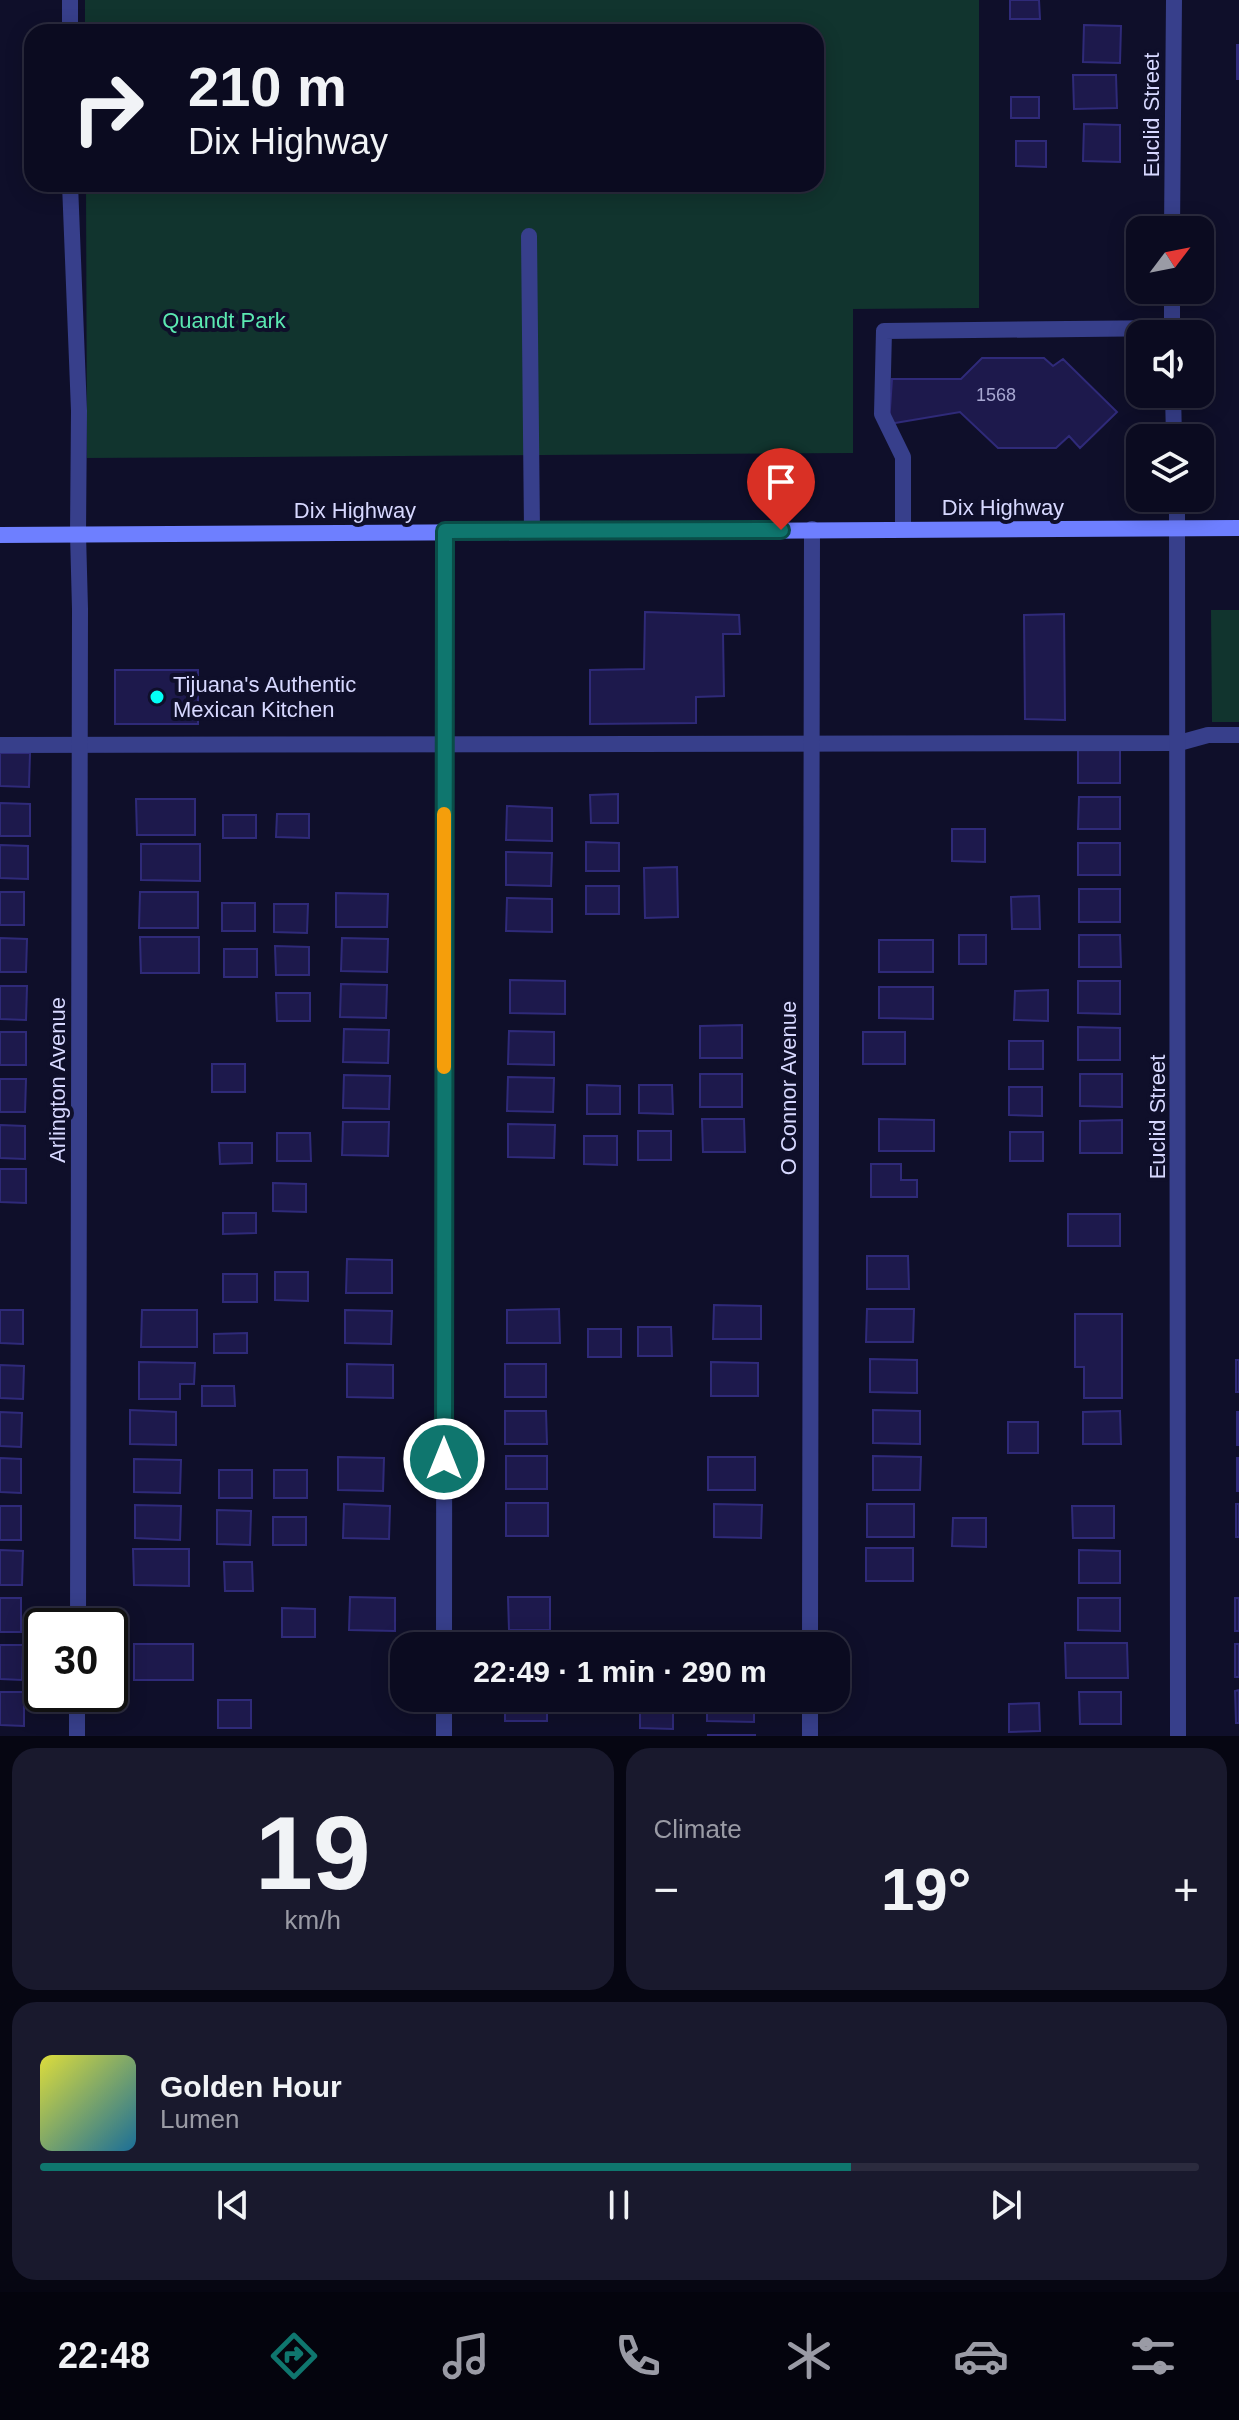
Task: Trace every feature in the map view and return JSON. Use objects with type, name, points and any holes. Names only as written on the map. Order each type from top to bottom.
[{"type":"main road","name":"Dix Highway","points":[[0,535],[1239,528]]},
{"type":"street","points":[[70,0],[70,24]]},
{"type":"street","name":"Euclid Street","points":[[1172,216],[1174,0]]},
{"type":"street","name":"Arlington Avenue","points":[[70,192],[79,411],[78,1608]]},
{"type":"street","points":[[529,236],[532,531]]},
{"type":"street","points":[[903,529],[903,457],[882,414],[884,331],[1126,331]]},
{"type":"street","name":"Euclid Street","points":[[1177,512],[1178,1736]]},
{"type":"street","name":"O Connor Avenue","points":[[810,1632],[812,529]]},
{"type":"street","points":[[444,1632],[445,531]]},
{"type":"street","points":[[0,745],[1179,743],[1208,735],[1239,735]]},
{"type":"street","points":[[77,1712],[77,1736]]},
{"type":"street","points":[[444,1712],[444,1736]]},
{"type":"street","points":[[810,1712],[810,1736]]},
{"type":"green space","name":"Quandt Park","points":[[85,0],[979,0],[979,308],[853,309],[853,453],[87,458],[86,192],[824,192],[824,24],[85,24]]},
{"type":"green space","points":[[1211,610],[1239,610],[1239,722],[1212,722]]},
{"type":"building","points":[[1010,0],[1039,0],[1040,19],[1010,19]]},
{"type":"building","points":[[1084,25],[1121,26],[1120,63],[1083,62]]},
{"type":"building","points":[[1239,45],[1239,79],[1237,79]]},
{"type":"building","points":[[1073,75],[1116,75],[1117,108],[1074,109]]},
{"type":"building","points":[[1011,97],[1039,97],[1039,118],[1011,118]]},
{"type":"building","points":[[1084,124],[1120,125],[1120,162],[1083,161]]},
{"type":"building","points":[[1016,141],[1046,141],[1046,167],[1016,166]]},
{"type":"building","points":[[982,358],[1044,358],[1053,366],[1063,359],[1117,412],[1080,448],[1069,436],[1056,448],[998,448],[960,412],[889,424],[892,379],[961,379]]},
{"type":"building","points":[[645,612],[739,615],[740,634],[723,634],[724,696],[696,697],[696,723],[590,724],[590,670],[644,669]]},
{"type":"building","points":[[1064,614],[1065,720],[1025,719],[1024,615]]},
{"type":"building","name":"Tijuana's Authentic Mexican Kitchen","points":[[115,670],[198,670],[198,724],[115,724]]},
{"type":"building","points":[[1078,750],[1120,750],[1120,783],[1078,783]]},
{"type":"building","points":[[0,753],[30,753],[29,787],[0,786]]},
{"type":"building","points":[[618,794],[618,823],[591,823],[590,795]]},
{"type":"building","points":[[1079,797],[1120,797],[1120,829],[1078,829]]},
{"type":"building","points":[[136,799],[195,799],[195,835],[137,835]]},
{"type":"building","points":[[0,803],[30,804],[30,836],[0,836]]},
{"type":"building","points":[[507,806],[552,808],[552,841],[506,840]]},
{"type":"building","points":[[277,814],[309,814],[309,838],[276,837]]},
{"type":"building","points":[[223,815],[256,815],[256,838],[223,838]]},
{"type":"building","points":[[952,829],[985,829],[985,862],[952,861]]},
{"type":"building","points":[[586,842],[619,843],[619,871],[586,871]]},
{"type":"building","points":[[1078,843],[1120,843],[1120,875],[1078,875]]},
{"type":"building","points":[[141,844],[200,844],[200,881],[141,880]]},
{"type":"building","points":[[0,845],[28,846],[28,879],[0,878]]},
{"type":"building","points":[[506,852],[552,853],[551,886],[506,885]]},
{"type":"building","points":[[677,867],[678,917],[645,918],[644,868]]},
{"type":"building","points":[[586,886],[619,886],[619,914],[586,914]]},
{"type":"building","points":[[1079,889],[1120,889],[1120,922],[1079,922]]},
{"type":"building","points":[[0,892],[24,892],[24,925],[0,925]]},
{"type":"building","points":[[140,892],[198,892],[198,928],[139,928]]},
{"type":"building","points":[[336,893],[388,894],[387,927],[336,927]]},
{"type":"building","points":[[1039,896],[1040,929],[1012,929],[1011,897]]},
{"type":"building","points":[[507,898],[552,899],[552,932],[506,931]]},
{"type":"building","points":[[222,903],[255,903],[255,931],[222,931]]},
{"type":"building","points":[[274,904],[308,904],[307,933],[274,932]]},
{"type":"building","points":[[959,935],[986,935],[986,964],[959,964]]},
{"type":"building","points":[[1079,935],[1120,935],[1121,967],[1079,967]]},
{"type":"building","points":[[140,937],[199,937],[199,973],[141,973]]},
{"type":"building","points":[[0,938],[27,939],[26,972],[0,972]]},
{"type":"building","points":[[342,938],[388,939],[387,972],[341,971]]},
{"type":"building","points":[[879,940],[933,940],[933,972],[879,972]]},
{"type":"building","points":[[275,946],[309,947],[309,975],[276,975]]},
{"type":"building","points":[[224,949],[257,949],[257,977],[224,977]]},
{"type":"building","points":[[510,980],[565,981],[565,1014],[510,1013]]},
{"type":"building","points":[[1078,981],[1120,981],[1120,1014],[1078,1013]]},
{"type":"building","points":[[341,984],[387,985],[386,1018],[340,1017]]},
{"type":"building","points":[[0,986],[27,986],[26,1020],[0,1019]]},
{"type":"building","points":[[879,987],[933,987],[933,1019],[879,1018]]},
{"type":"building","points":[[1048,990],[1048,1021],[1014,1020],[1015,991]]},
{"type":"building","points":[[276,993],[310,993],[310,1021],[277,1021]]},
{"type":"building","points":[[742,1025],[742,1058],[700,1058],[700,1026]]},
{"type":"building","points":[[1078,1027],[1120,1028],[1120,1060],[1078,1060]]},
{"type":"building","points":[[344,1029],[389,1030],[388,1063],[343,1062]]},
{"type":"building","points":[[509,1031],[554,1032],[554,1065],[508,1064]]},
{"type":"building","points":[[0,1032],[26,1032],[26,1065],[0,1065]]},
{"type":"building","points":[[863,1032],[905,1032],[905,1064],[863,1064]]},
{"type":"building","points":[[1009,1041],[1043,1041],[1043,1069],[1009,1069]]},
{"type":"building","points":[[212,1064],[245,1064],[245,1092],[212,1092]]},
{"type":"building","points":[[700,1074],[742,1074],[742,1107],[700,1107]]},
{"type":"building","points":[[1080,1074],[1122,1074],[1122,1107],[1080,1106]]},
{"type":"building","points":[[344,1075],[390,1076],[389,1109],[343,1108]]},
{"type":"building","points":[[508,1077],[554,1078],[553,1112],[507,1111]]},
{"type":"building","points":[[0,1079],[26,1079],[25,1112],[0,1112]]},
{"type":"building","points":[[587,1085],[620,1086],[620,1114],[587,1114]]},
{"type":"building","points":[[639,1085],[672,1085],[673,1114],[639,1113]]},
{"type":"building","points":[[1009,1087],[1042,1087],[1042,1116],[1009,1115]]},
{"type":"building","points":[[702,1119],[744,1119],[745,1152],[703,1152]]},
{"type":"building","points":[[879,1119],[934,1120],[934,1151],[879,1151]]},
{"type":"building","points":[[1122,1120],[1122,1153],[1080,1153],[1080,1121]]},
{"type":"building","points":[[343,1122],[389,1122],[388,1156],[342,1155]]},
{"type":"building","points":[[508,1124],[555,1125],[554,1158],[508,1157]]},
{"type":"building","points":[[0,1125],[25,1126],[25,1159],[0,1158]]},
{"type":"building","points":[[638,1131],[671,1131],[671,1160],[638,1160]]},
{"type":"building","points":[[1010,1132],[1043,1132],[1043,1161],[1010,1161]]},
{"type":"building","points":[[277,1133],[310,1133],[311,1161],[277,1161]]},
{"type":"building","points":[[584,1136],[617,1136],[617,1165],[584,1164]]},
{"type":"building","points":[[219,1143],[252,1143],[252,1163],[220,1164]]},
{"type":"building","points":[[871,1164],[901,1164],[901,1180],[917,1180],[917,1197],[871,1197]]},
{"type":"building","points":[[0,1169],[26,1169],[26,1203],[0,1202]]},
{"type":"building","points":[[273,1183],[306,1184],[306,1212],[273,1211]]},
{"type":"building","points":[[223,1213],[256,1213],[256,1233],[223,1234]]},
{"type":"building","points":[[1068,1214],[1120,1214],[1120,1246],[1068,1246]]},
{"type":"building","points":[[867,1256],[908,1256],[909,1289],[867,1289]]},
{"type":"building","points":[[347,1259],[392,1260],[392,1293],[346,1293]]},
{"type":"building","points":[[275,1272],[308,1272],[308,1301],[275,1300]]},
{"type":"building","points":[[223,1274],[257,1274],[257,1302],[223,1302]]},
{"type":"building","points":[[714,1305],[761,1306],[761,1339],[713,1339]]},
{"type":"building","points":[[559,1309],[560,1343],[507,1343],[507,1310]]},
{"type":"building","points":[[867,1309],[914,1309],[913,1342],[866,1342]]},
{"type":"building","points":[[0,1310],[23,1310],[23,1344],[0,1343]]},
{"type":"building","points":[[142,1310],[197,1310],[197,1347],[141,1347]]},
{"type":"building","points":[[345,1310],[392,1311],[391,1344],[345,1343]]},
{"type":"building","points":[[1075,1314],[1122,1314],[1122,1398],[1084,1398],[1084,1367],[1075,1367]]},
{"type":"building","points":[[638,1327],[671,1327],[672,1356],[638,1356]]},
{"type":"building","points":[[588,1329],[621,1329],[621,1357],[588,1357]]},
{"type":"building","points":[[247,1333],[247,1353],[214,1353],[214,1334]]},
{"type":"building","points":[[870,1359],[917,1360],[917,1393],[870,1392]]},
{"type":"building","points":[[1236,1360],[1239,1360],[1239,1392],[1236,1392]]},
{"type":"building","points":[[139,1362],[195,1363],[194,1384],[180,1384],[180,1399],[139,1399]]},
{"type":"building","points":[[711,1362],[758,1363],[758,1396],[711,1396]]},
{"type":"building","points":[[347,1364],[393,1365],[393,1398],[347,1397]]},
{"type":"building","points":[[505,1364],[546,1364],[546,1397],[505,1397]]},
{"type":"building","points":[[0,1365],[24,1366],[23,1399],[0,1398]]},
{"type":"building","points":[[202,1386],[234,1386],[235,1406],[202,1406]]},
{"type":"building","points":[[130,1410],[176,1412],[176,1445],[130,1444]]},
{"type":"building","points":[[873,1410],[920,1411],[920,1444],[873,1443]]},
{"type":"building","points":[[505,1411],[546,1411],[547,1444],[505,1444]]},
{"type":"building","points":[[1120,1411],[1121,1444],[1083,1444],[1083,1412]]},
{"type":"building","points":[[0,1412],[22,1413],[21,1447],[0,1446]]},
{"type":"building","points":[[1239,1412],[1239,1445],[1237,1445]]},
{"type":"building","points":[[1008,1422],[1038,1422],[1038,1453],[1008,1453]]},
{"type":"building","points":[[506,1456],[547,1456],[547,1489],[506,1489]]},
{"type":"building","points":[[873,1456],[921,1457],[920,1490],[873,1490]]},
{"type":"building","points":[[338,1457],[384,1458],[383,1491],[338,1490]]},
{"type":"building","points":[[708,1457],[755,1457],[755,1490],[708,1490]]},
{"type":"building","points":[[0,1458],[21,1459],[21,1493],[0,1492]]},
{"type":"building","points":[[1239,1458],[1239,1491],[1237,1491]]},
{"type":"building","points":[[134,1459],[181,1460],[180,1493],[134,1492]]},
{"type":"building","points":[[219,1470],[252,1470],[252,1498],[219,1498]]},
{"type":"building","points":[[274,1470],[307,1470],[307,1498],[274,1498]]},
{"type":"building","points":[[506,1503],[548,1503],[548,1536],[506,1536]]},
{"type":"building","points":[[344,1504],[390,1506],[389,1539],[343,1538]]},
{"type":"building","points":[[714,1504],[762,1505],[761,1538],[714,1537]]},
{"type":"building","points":[[867,1504],[914,1504],[914,1537],[867,1537]]},
{"type":"building","points":[[1236,1504],[1239,1504],[1239,1537],[1236,1537]]},
{"type":"building","points":[[135,1505],[181,1506],[180,1540],[135,1538]]},
{"type":"building","points":[[0,1506],[21,1506],[21,1540],[0,1540]]},
{"type":"building","points":[[1072,1506],[1114,1506],[1114,1538],[1073,1538]]},
{"type":"building","points":[[217,1510],[251,1511],[250,1545],[217,1544]]},
{"type":"building","points":[[273,1517],[306,1517],[306,1545],[273,1545]]},
{"type":"building","points":[[953,1518],[986,1518],[986,1547],[952,1546]]},
{"type":"building","points":[[866,1548],[913,1548],[913,1581],[866,1581]]},
{"type":"building","points":[[133,1549],[189,1549],[189,1586],[134,1585]]},
{"type":"building","points":[[0,1550],[23,1551],[22,1585],[0,1585]]},
{"type":"building","points":[[1079,1550],[1120,1551],[1120,1583],[1079,1583]]},
{"type":"building","points":[[224,1562],[252,1562],[253,1591],[225,1591]]},
{"type":"building","points":[[350,1597],[395,1598],[395,1631],[349,1630]]},
{"type":"building","points":[[508,1597],[550,1597],[550,1630],[509,1630]]},
{"type":"building","points":[[0,1598],[21,1598],[21,1632],[0,1632]]},
{"type":"building","points":[[1078,1598],[1120,1598],[1120,1631],[1078,1630]]},
{"type":"building","points":[[1235,1598],[1239,1598],[1239,1631],[1235,1631]]},
{"type":"building","points":[[282,1608],[315,1609],[315,1637],[282,1637]]},
{"type":"building","points":[[1065,1643],[1127,1643],[1128,1678],[1066,1678]]},
{"type":"building","points":[[134,1644],[193,1644],[193,1680],[134,1680]]},
{"type":"building","points":[[1235,1644],[1239,1644],[1239,1677],[1235,1677]]},
{"type":"building","points":[[0,1645],[23,1645],[22,1680],[0,1679]]},
{"type":"building","points":[[1239,1690],[1239,1723],[1236,1723],[1235,1691]]},
{"type":"building","points":[[0,1692],[24,1692],[24,1726],[0,1725]]},
{"type":"building","points":[[1079,1692],[1121,1692],[1121,1724],[1080,1724]]},
{"type":"building","points":[[218,1700],[251,1700],[251,1728],[218,1728]]},
{"type":"building","points":[[1039,1703],[1040,1731],[1009,1732],[1009,1704]]},
{"type":"building","points":[[505,1712],[547,1712],[547,1721],[505,1721]]},
{"type":"building","points":[[640,1712],[673,1712],[673,1729],[640,1728]]},
{"type":"building","points":[[707,1712],[754,1712],[754,1722],[707,1721]]},
{"type":"building","points":[[755,1735],[755,1736],[708,1736]]},
{"type":"slow traffic","points":[[444,814],[444,1067]]},
{"type":"place","name":"Tijuana's Authentic Mexican Kitchen","points":[[157,697]]},
{"type":"route","points":[[444,1459],[445,531],[781,530]]}]
